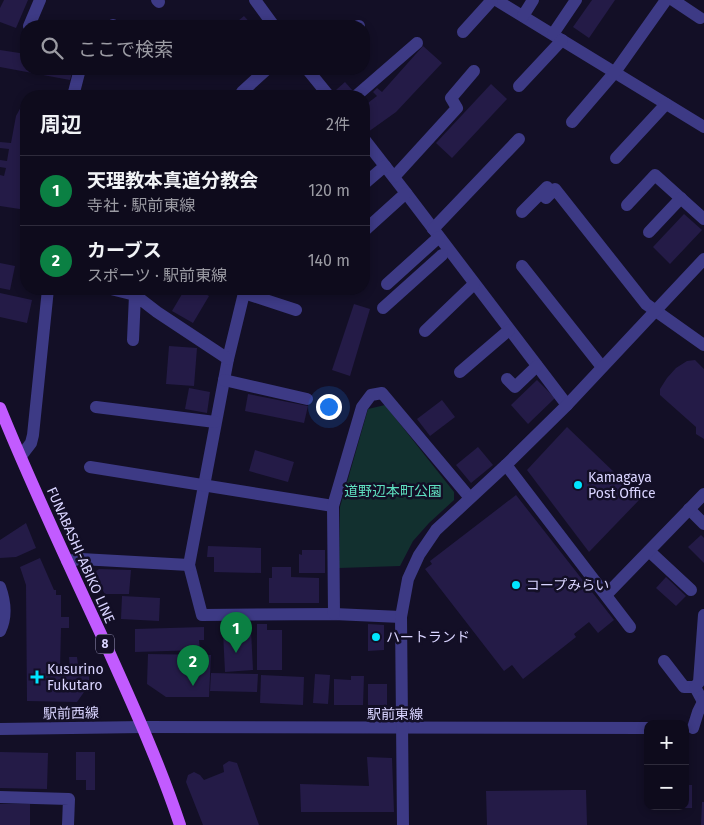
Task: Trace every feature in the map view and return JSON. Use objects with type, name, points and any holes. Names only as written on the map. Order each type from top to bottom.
[{"type":"main road","name":"FUNABASHI-ABIKO LINE","points":[[0,408],[157,759],[180,825]]},
{"type":"street","points":[[32,20],[40,0]]},
{"type":"street","points":[[255,0],[270,20]]},
{"type":"street","points":[[523,16],[533,0]]},
{"type":"street","points":[[519,86],[557,37],[576,0]]},
{"type":"street","points":[[572,122],[616,72],[666,0]]},
{"type":"street","points":[[673,0],[700,18]]},
{"type":"street","points":[[463,32],[500,1],[704,127]]},
{"type":"street","points":[[363,90],[417,43]]},
{"type":"street","points":[[394,177],[457,108],[451,98],[474,71]]},
{"type":"street","points":[[75,90],[78,75]]},
{"type":"street","points":[[76,90],[84,75]]},
{"type":"street","points":[[244,90],[260,75]]},
{"type":"street","points":[[313,75],[324,90]]},
{"type":"street","points":[[616,158],[666,104]]},
{"type":"street","points":[[387,284],[411,263],[519,139]]},
{"type":"street","points":[[370,147],[566,405]]},
{"type":"street","points":[[370,179],[385,166]]},
{"type":"street","points":[[627,205],[655,175],[704,219]]},
{"type":"street","points":[[522,212],[545,192],[555,189],[646,304],[704,345]]},
{"type":"street","points":[[370,226],[406,193]]},
{"type":"street","points":[[650,232],[681,198]]},
{"type":"street","points":[[383,308],[442,255]]},
{"type":"street","points":[[403,825],[401,617],[408,579],[419,555],[436,530],[506,465],[566,405],[703,261]]},
{"type":"street","points":[[411,263],[421,274]]},
{"type":"street","points":[[522,266],[602,367]]},
{"type":"street","points":[[425,331],[474,284]]},
{"type":"street","points":[[21,456],[31,443],[33,435],[47,295]]},
{"type":"street","points":[[133,340],[137,295]]},
{"type":"street","points":[[140,295],[157,312],[228,358]]},
{"type":"street","points":[[244,295],[228,358],[189,565],[202,615],[334,614],[401,617]]},
{"type":"street","points":[[268,295],[296,310]]},
{"type":"street","points":[[460,372],[509,330]]},
{"type":"street","points":[[507,379],[515,387],[537,366]]},
{"type":"street","points":[[224,380],[307,399]]},
{"type":"street","points":[[334,614],[332,506],[362,407],[371,395],[382,393],[470,498]]},
{"type":"street","points":[[96,407],[215,422]]},
{"type":"street","points":[[506,465],[630,627]]},
{"type":"street","points":[[90,467],[332,506]]},
{"type":"street","points":[[606,595],[704,494]]},
{"type":"street","points":[[689,509],[704,524]]},
{"type":"street","points":[[649,551],[691,590]]},
{"type":"street","points":[[67,561],[81,559],[189,565]]},
{"type":"street","points":[[0,587],[4,599],[4,618],[0,631]]},
{"type":"street","points":[[695,687],[699,682],[704,615]]},
{"type":"street","points":[[664,661],[684,687],[695,687]]},
{"type":"street","points":[[694,728],[703,700],[695,687]]},
{"type":"street","name":"駅前西線","points":[[0,728],[143,727]]},
{"type":"street","name":"駅前東線","points":[[143,727],[644,728]]},
{"type":"street","points":[[0,797],[69,798],[68,825]]},
{"type":"green space","name":"道野辺本町公園","points":[[385,405],[454,492],[454,500],[413,541],[400,566],[339,568],[340,507],[368,409]]},
{"type":"building","points":[[4,0],[28,0],[16,28],[0,22],[0,8]]},
{"type":"building","points":[[592,0],[615,0],[589,38],[573,27]]},
{"type":"building","points":[[244,16],[248,20],[239,20]]},
{"type":"building","points":[[423,46],[442,63],[396,112],[370,131],[370,101],[377,96],[373,92],[377,88],[382,92]]},
{"type":"building","points":[[0,50],[20,53],[20,71],[0,67]]},
{"type":"building","points":[[43,75],[71,75],[70,80]]},
{"type":"building","points":[[345,82],[352,90],[336,90]]},
{"type":"building","points":[[491,84],[507,99],[452,158],[436,143]]},
{"type":"building","points":[[20,109],[20,209],[0,206],[0,175],[4,176],[6,168],[0,167],[0,160],[7,161],[9,149],[0,148],[0,142],[11,143],[16,116]]},
{"type":"building","points":[[684,214],[702,230],[670,264],[653,247]]},
{"type":"building","points":[[0,263],[15,266],[10,290],[0,288]]},
{"type":"building","points":[[0,293],[32,300],[27,323],[0,317]]},
{"type":"building","points":[[181,295],[209,296],[193,323],[172,311]]},
{"type":"building","points":[[354,304],[370,309],[350,376],[332,370]]},
{"type":"building","points":[[169,346],[197,348],[194,386],[166,384]]},
{"type":"building","points":[[695,360],[704,369],[704,439],[696,434],[696,427],[660,395],[660,389],[676,368],[687,361]]},
{"type":"building","points":[[537,380],[555,398],[528,424],[511,405]]},
{"type":"building","points":[[189,388],[210,392],[207,413],[185,409]]},
{"type":"building","points":[[248,394],[308,406],[304,423],[245,411]]},
{"type":"building","points":[[442,400],[455,417],[430,436],[417,419]]},
{"type":"building","points":[[567,427],[641,498],[589,552],[527,470]]},
{"type":"building","points":[[478,447],[493,465],[471,483],[456,465]]},
{"type":"building","points":[[255,450],[294,462],[288,482],[249,471]]},
{"type":"building","points":[[516,495],[614,620],[598,633],[589,622],[574,634],[576,637],[523,679],[512,665],[504,671],[425,569],[432,564],[430,561]]},
{"type":"building","points":[[26,523],[36,548],[16,557],[0,558],[0,540]]},
{"type":"building","points":[[701,535],[704,538],[704,563],[688,547]]},
{"type":"building","points":[[208,546],[261,548],[261,573],[214,572],[214,557],[207,557]]},
{"type":"building","points":[[302,550],[325,550],[325,573],[299,573],[299,554],[302,555]]},
{"type":"building","points":[[40,558],[54,590],[56,590],[56,595],[61,595],[61,617],[69,617],[69,628],[61,628],[60,669],[70,668],[69,657],[77,657],[80,669],[89,670],[89,685],[77,702],[27,701],[26,585],[20,567]]},
{"type":"building","points":[[272,567],[291,567],[291,577],[319,578],[319,603],[269,603],[269,578],[272,578]]},
{"type":"building","points":[[99,569],[131,570],[129,594],[105,594],[94,576],[95,572]]},
{"type":"building","points":[[666,577],[686,596],[676,606],[656,588]]},
{"type":"building","points":[[122,596],[160,598],[159,621],[121,619]]},
{"type":"building","points":[[257,624],[267,624],[267,630],[282,630],[282,670],[257,670]]},
{"type":"building","name":"ハートランド","points":[[368,624],[384,625],[384,650],[368,651]]},
{"type":"building","points":[[204,627],[204,640],[199,640],[200,650],[135,652],[135,629]]},
{"type":"building","points":[[251,630],[253,670],[225,672],[223,632]]},
{"type":"building","points":[[148,654],[211,655],[209,697],[166,697],[147,684]]},
{"type":"building","points":[[211,673],[258,674],[257,692],[210,691]]},
{"type":"building","points":[[315,674],[330,675],[328,704],[313,703]]},
{"type":"building","points":[[261,675],[304,677],[303,705],[260,703]]},
{"type":"building","points":[[351,676],[364,676],[363,705],[334,705],[334,679],[351,680]]},
{"type":"building","points":[[368,684],[387,684],[387,705],[368,705]]},
{"type":"building","points":[[0,752],[48,753],[47,789],[0,788]]},
{"type":"building","points":[[76,752],[95,752],[95,790],[86,790],[86,780],[76,780]]},
{"type":"building","points":[[367,757],[392,758],[394,812],[301,812],[300,784],[369,786]]},
{"type":"building","points":[[229,761],[237,763],[259,825],[203,825],[186,782],[188,775],[194,772],[204,780],[224,772],[223,765]]},
{"type":"building","points":[[689,785],[692,785],[692,808],[689,808]]},
{"type":"building","points":[[586,790],[587,825],[487,825],[486,791]]},
{"type":"building","points":[[702,802],[704,802],[704,825],[701,825]]},
{"type":"building","points":[[0,804],[30,804],[30,825],[0,825]]},
{"type":"place","name":"Kamagaya Post Office","points":[[578,485]]},
{"type":"place","name":"コープみらい","points":[[516,585]]},
{"type":"place","name":"ハートランド","points":[[376,637]]},
{"type":"place","name":"天理教本真道分教会","points":[[236,653]]},
{"type":"place","name":"Kusurino Fukutaro","points":[[37,677]]},
{"type":"place","name":"カーブス","points":[[193,686]]}]
